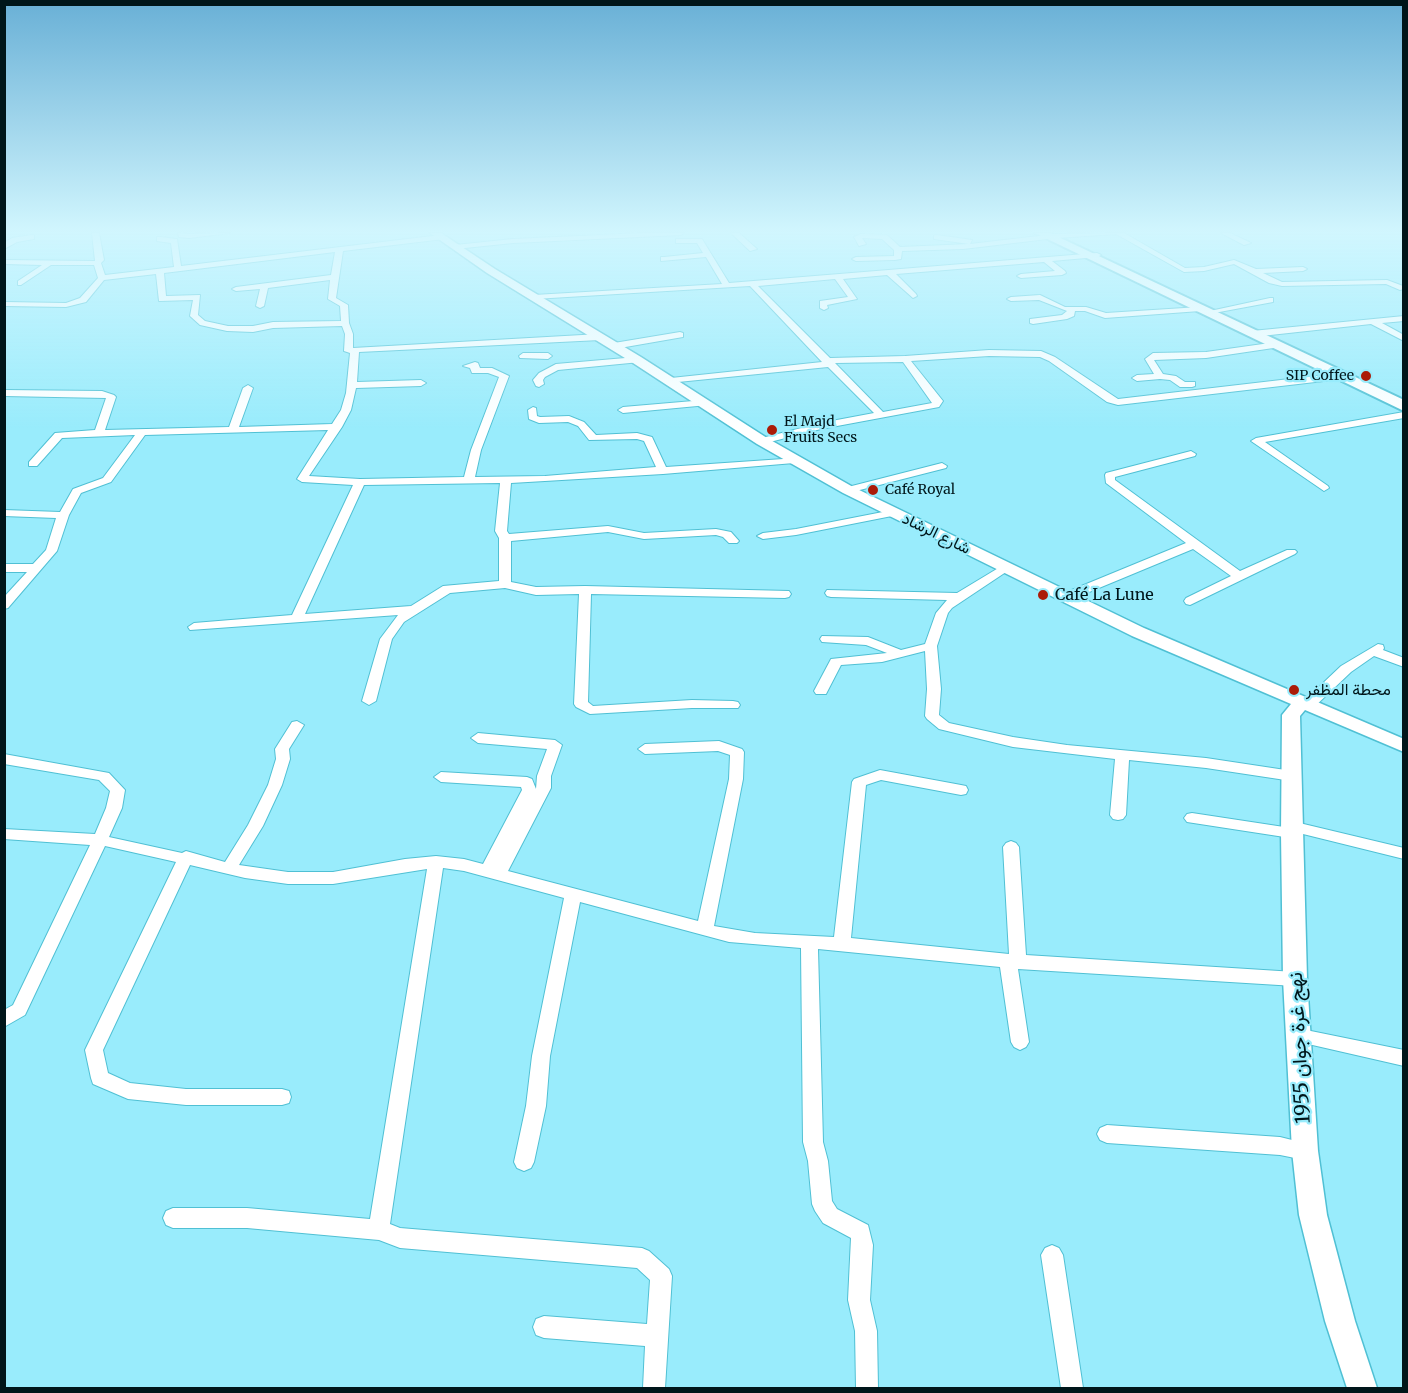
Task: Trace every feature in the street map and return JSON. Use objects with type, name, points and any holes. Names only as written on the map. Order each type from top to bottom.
[{"type":"main road","points":[[1182,298],[1404,406]]},
{"type":"main road","points":[[1256,333],[1277,345],[1404,401]]},
{"type":"street","points":[[4,304],[66,305],[84,298]]},
{"type":"street","points":[[162,298],[179,298]]},
{"type":"street","points":[[197,298],[194,316],[203,323],[217,324],[227,328],[253,329],[273,325],[345,323]]},
{"type":"street","points":[[260,306],[262,298]]},
{"type":"street","points":[[332,298],[344,305],[345,323],[349,334],[348,351],[600,337]]},
{"type":"street","name":"شارع الرشاد","points":[[536,298],[671,381],[762,441],[848,490],[1066,597],[1304,705],[1404,746]]},
{"type":"street","points":[[765,298],[881,415]]},
{"type":"street","points":[[824,308],[823,303],[852,298]]},
{"type":"street","points":[[1011,299],[1025,298]]},
{"type":"street","points":[[1042,298],[1064,309],[1086,309],[1105,316],[1207,310],[1270,300]]},
{"type":"street","points":[[1033,321],[1071,314],[1071,310]]},
{"type":"street","points":[[1256,333],[1404,318]]},
{"type":"street","points":[[1374,321],[1404,339]]},
{"type":"street","points":[[615,346],[680,335]]},
{"type":"street","points":[[1160,376],[1149,359],[1153,356],[1206,356],[1277,345]]},
{"type":"street","points":[[355,350],[346,410],[302,479],[360,482],[506,480],[663,471],[794,460]]},
{"type":"street","points":[[523,356],[544,353],[556,367]]},
{"type":"street","points":[[671,381],[827,362],[989,353],[1041,354],[1052,359],[1110,400],[1118,402],[1341,376]]},
{"type":"street","points":[[762,441],[821,426],[936,405],[938,401],[905,359]]},
{"type":"street","points":[[539,384],[538,380],[542,375],[556,367],[637,360]]},
{"type":"street","points":[[467,366],[475,365],[475,371],[489,370],[504,376],[476,450],[469,480]]},
{"type":"street","points":[[1137,378],[1160,376],[1173,378],[1183,385],[1192,384]]},
{"type":"street","points":[[351,385],[421,383]]},
{"type":"street","points":[[233,430],[248,388]]},
{"type":"street","points":[[4,393],[102,394],[111,397],[99,433]]},
{"type":"street","points":[[623,410],[705,403]]},
{"type":"street","points":[[569,406],[569,419]]},
{"type":"street","points":[[533,410],[532,417],[539,420],[569,419],[581,424],[593,438],[637,436],[648,439],[663,471]]},
{"type":"street","points":[[1324,488],[1256,441],[1404,415]]},
{"type":"street","points":[[33,464],[59,435],[337,427]]},
{"type":"street","points":[[6,601],[51,551],[63,515],[77,491],[107,480],[143,431]]},
{"type":"street","points":[[1191,454],[1110,475],[1110,481],[1239,576]]},
{"type":"street","points":[[848,490],[942,466]]},
{"type":"street","points":[[505,584],[505,538],[501,531],[506,480]]},
{"type":"street","points":[[297,618],[360,482]]},
{"type":"street","points":[[4,513],[63,515]]},
{"type":"street","points":[[763,536],[796,532],[893,513]]},
{"type":"street","points":[[505,538],[608,529],[645,536],[716,532],[727,534],[733,541]]},
{"type":"street","points":[[1066,597],[1194,544]]},
{"type":"street","points":[[1190,601],[1291,552]]},
{"type":"street","points":[[4,568],[36,568]]},
{"type":"street","points":[[1005,568],[957,597],[942,613],[931,646],[934,689],[932,716],[944,726],[1014,742],[1206,763],[1292,776]]},
{"type":"street","points":[[369,701],[386,639],[400,619],[447,589],[505,584],[536,591],[785,594]]},
{"type":"street","points":[[585,590],[580,704],[590,710],[692,704],[733,705]]},
{"type":"street","points":[[831,593],[957,597]]},
{"type":"street","points":[[194,627],[415,609]]},
{"type":"street","points":[[826,639],[868,641],[898,653]]},
{"type":"street","points":[[820,691],[836,662],[882,658],[931,646]]},
{"type":"street","points":[[1304,705],[1346,669],[1376,650],[1404,663]]},
{"type":"street","name":"نهج غرة جوان 1955","points":[[1304,705],[1291,715],[1291,830],[1295,979],[1305,1152],[1313,1215],[1340,1321],[1362,1389]]},
{"type":"street","points":[[229,868],[255,826],[275,785],[283,759],[282,749],[297,724]]},
{"type":"street","points":[[478,738],[555,745],[544,776],[543,788],[493,872]]},
{"type":"street","points":[[645,749],[719,746],[737,752],[736,779],[705,928]]},
{"type":"street","points":[[1118,815],[1122,755]]},
{"type":"street","points":[[4,759],[104,776],[118,790],[114,808],[100,840],[19,1010],[4,1020]]},
{"type":"street","points":[[842,944],[859,782],[880,775],[961,790]]},
{"type":"street","points":[[441,777],[527,782],[529,790],[493,872]]},
{"type":"street","points":[[1192,818],[1291,830],[1404,854]]},
{"type":"street","points":[[4,834],[100,840],[229,868],[288,878],[333,878],[405,864],[436,862],[493,872],[729,936],[842,944],[1013,962],[1295,979]]},
{"type":"street","points":[[1011,848],[1013,962],[1020,1042]]},
{"type":"street","points":[[186,857],[94,1050],[100,1078],[128,1091],[186,1097],[282,1096]]},
{"type":"street","points":[[378,1230],[436,862]]},
{"type":"street","points":[[524,1162],[537,1106],[541,1056],[573,894]]},
{"type":"street","points":[[809,943],[813,1142],[818,1161],[822,1204],[830,1216],[861,1232],[863,1245],[859,1300],[866,1331],[867,1389]]},
{"type":"street","points":[[1300,1036],[1404,1058]]},
{"type":"street","points":[[1107,1134],[1280,1146],[1305,1152]]},
{"type":"street","points":[[173,1218],[247,1218],[378,1230],[400,1238],[642,1258],[661,1276],[654,1389]]},
{"type":"street","points":[[1052,1254],[1072,1389]]},
{"type":"street","points":[[544,1327],[657,1336]]},
{"type":"place","name":"SIP Coffee","points":[[1366,376]]},
{"type":"place","name":"El Majd Fruits Secs","points":[[772,430]]},
{"type":"place","name":"Café Royal","points":[[873,490]]},
{"type":"place","name":"Café La Lune","points":[[1043,595]]},
{"type":"place","name":"محطة المظفر","points":[[1294,690]]}]
